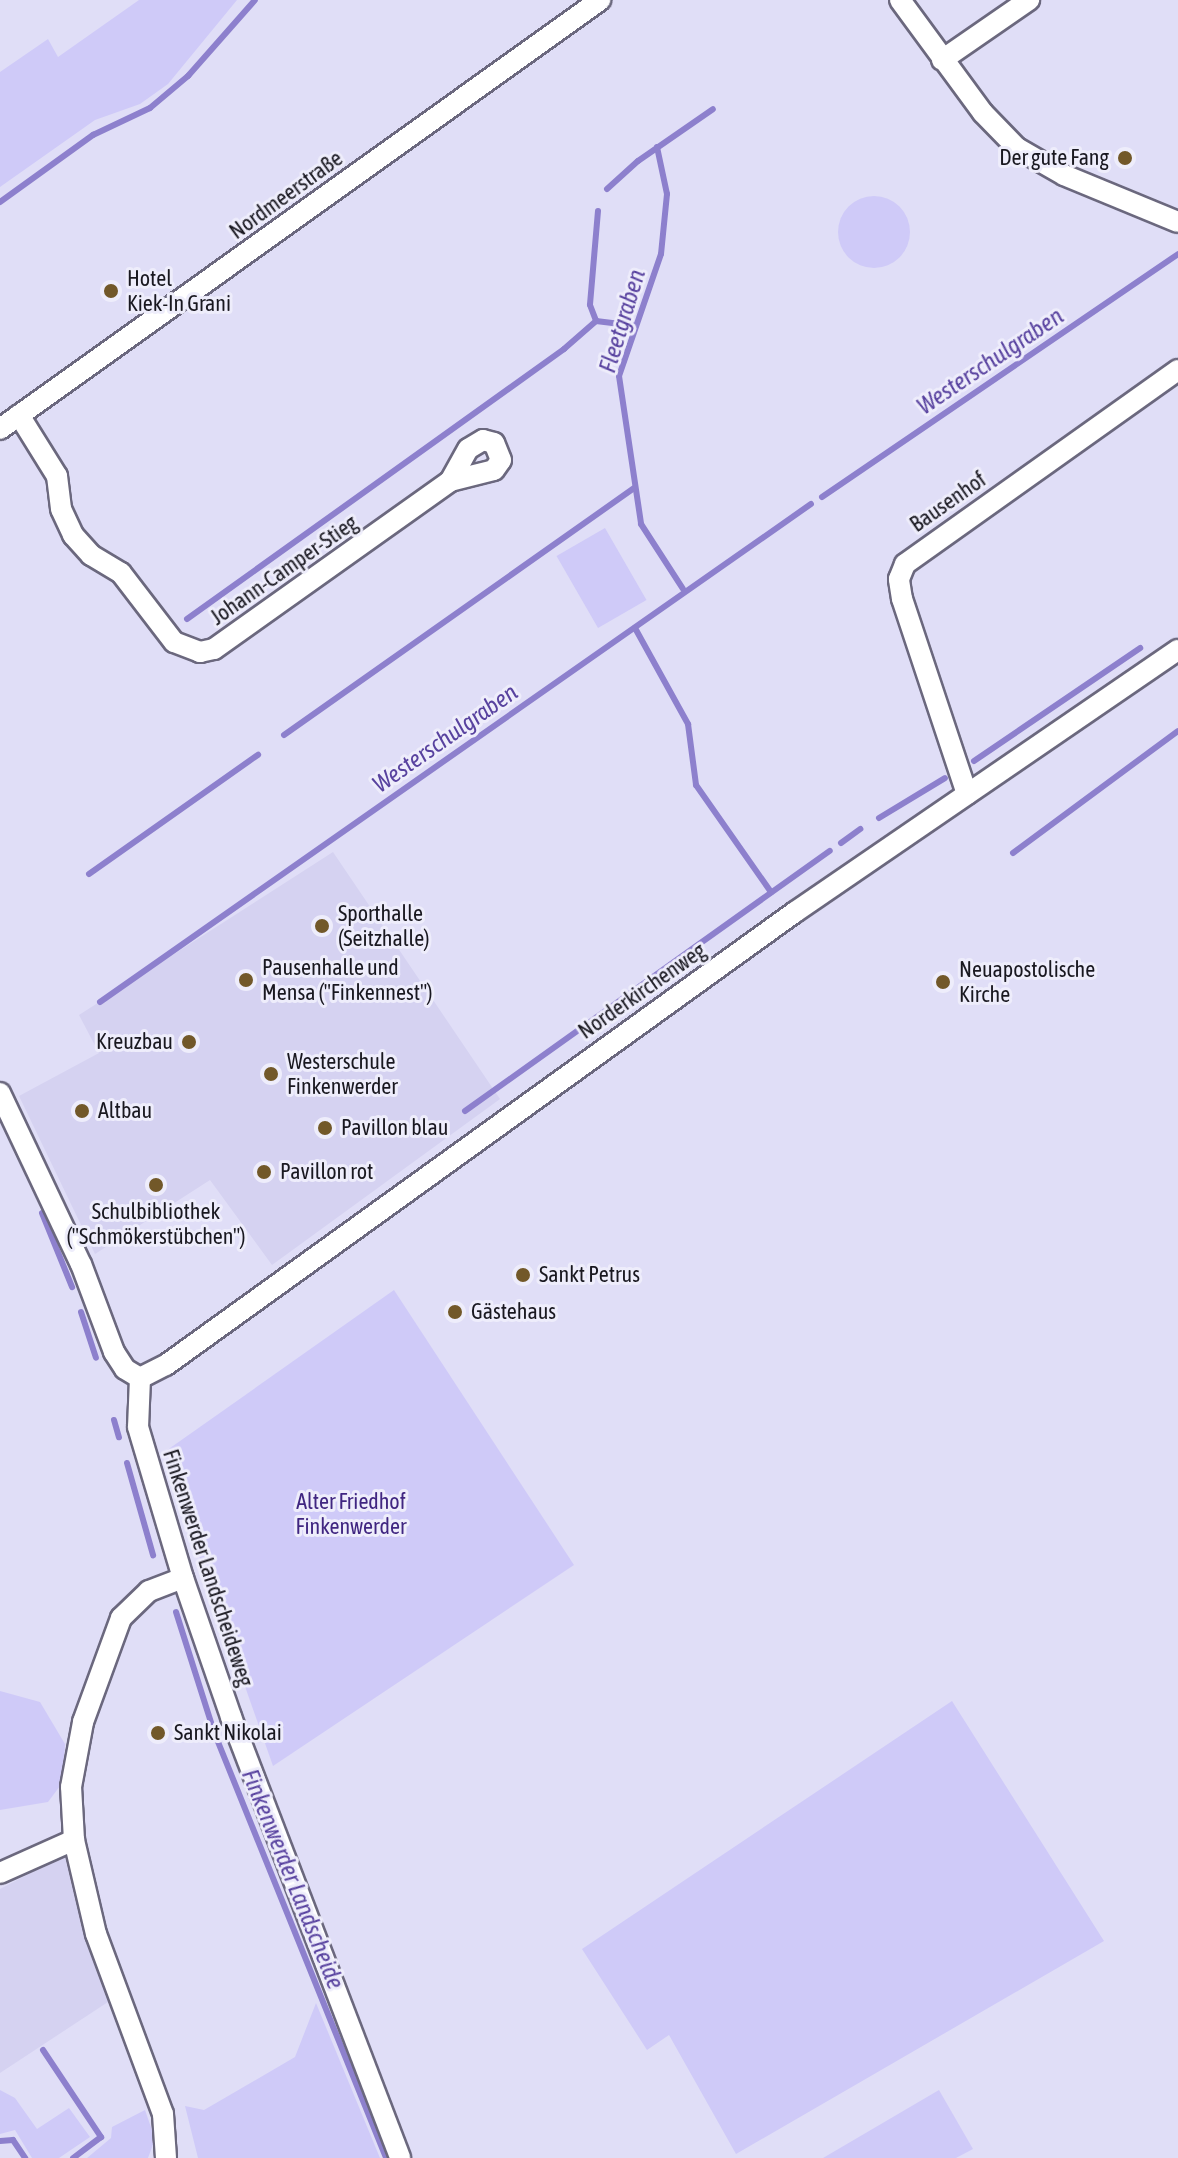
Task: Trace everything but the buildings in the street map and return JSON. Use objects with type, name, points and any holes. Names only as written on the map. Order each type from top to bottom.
[{"type":"street","name":"Nordmeerstraße","points":[[0,429],[600,0]]},
{"type":"street","points":[[900,0],[942,60],[1017,148],[1064,175],[1178,222]]},
{"type":"street","points":[[942,60],[1029,0]]},
{"type":"street","name":"Bausenhof","points":[[967,794],[902,599],[899,579],[905,564],[1178,370]]},
{"type":"street","name":"Johann-Camper-Stieg","points":[[19,415],[57,476],[61,509],[73,535],[91,555],[121,573],[174,642],[200,652],[214,649],[450,481]]},
{"type":"street","name":"Norderkirchenweg","points":[[140,1378],[166,1365],[967,794],[1178,650]]},
{"type":"street","points":[[0,1093],[81,1264],[114,1352],[125,1369],[140,1378]]},
{"type":"street","name":"Finkenwerder Landscheideweg","points":[[140,1378],[138,1427],[183,1578],[400,2158]]},
{"type":"street","points":[[166,2158],[163,2114],[106,1972],[74,1840],[71,1787],[83,1722],[121,1618],[149,1591],[183,1578]]},
{"type":"street","points":[[0,1873],[74,1840]]},
{"type":"shaded area","name":"Westerschule Finkenwerder","points":[[333,852],[500,1099],[272,1265],[210,1180],[95,1254],[19,1096],[99,1053],[79,1015]]},
{"type":"shaded area","points":[[69,1853],[111,2000],[0,2073],[0,1889]]},
{"type":"green space","points":[[139,0],[237,0],[168,84],[140,104],[95,120],[0,187],[0,72],[48,39],[58,57]]},
{"type":"green space","points":[[874,196],[894,202],[904,212],[910,232],[904,252],[894,262],[874,268],[854,262],[844,252],[838,232],[844,212],[854,202]]},
{"type":"green space","points":[[605,528],[646,600],[598,628],[557,556]]},
{"type":"green space","name":"Alter Friedhof Finkenwerder","points":[[394,1290],[574,1565],[273,1766],[163,1453]]},
{"type":"green space","points":[[0,1691],[40,1702],[65,1744],[63,1782],[48,1802],[0,1810]]},
{"type":"green space","points":[[952,1701],[1104,1941],[736,2154],[669,2035],[647,2050],[582,1949]]},
{"type":"green space","points":[[316,2003],[380,2158],[198,2158],[185,2106],[204,2110],[295,2057]]},
{"type":"green space","points":[[0,2090],[15,2098],[37,2129],[69,2108],[90,2137],[59,2158],[32,2158],[15,2130],[0,2134]]},
{"type":"green space","points":[[939,2090],[973,2149],[956,2158],[823,2158]]},
{"type":"green space","points":[[145,2110],[155,2139],[148,2158],[87,2158],[111,2138],[112,2127]]},
{"type":"waterway","points":[[0,202],[93,135],[150,108],[188,76],[255,0]]},
{"type":"waterway","name":"Fleetgraben","points":[[607,189],[638,161],[713,109]]},
{"type":"waterway","name":"Fleetgraben","points":[[657,147],[667,194],[661,254],[619,376],[641,524],[683,589]]},
{"type":"waterway","points":[[598,211],[590,305],[596,321],[635,326]]},
{"type":"waterway","name":"Westerschulgraben","points":[[822,497],[1178,254]]},
{"type":"waterway","points":[[187,619],[564,349],[596,321]]},
{"type":"waterway","points":[[284,735],[634,488]]},
{"type":"waterway","name":"Westerschulgraben","points":[[100,1002],[811,504]]},
{"type":"waterway","points":[[635,628],[688,724],[696,785],[771,892]]},
{"type":"waterway","points":[[974,761],[1140,648]]},
{"type":"waterway","points":[[1013,853],[1178,731]]},
{"type":"waterway","points":[[89,874],[258,755]]},
{"type":"waterway","points":[[879,818],[945,778]]},
{"type":"waterway","points":[[841,843],[860,829]]},
{"type":"waterway","points":[[465,1111],[830,851]]},
{"type":"waterway","name":"Finkenwerder Landscheide","points":[[42,1213],[72,1287]]},
{"type":"waterway","name":"Finkenwerder Landscheide","points":[[81,1312],[96,1358]]},
{"type":"waterway","name":"Finkenwerder Landscheide","points":[[114,1420],[119,1437]]},
{"type":"waterway","name":"Finkenwerder Landscheide","points":[[127,1463],[153,1555]]},
{"type":"waterway","name":"Finkenwerder Landscheide","points":[[176,1612],[214,1732],[385,2156]]},
{"type":"waterway","points":[[43,2050],[101,2137],[73,2158]]},
{"type":"waterway","points":[[0,2141],[13,2140],[25,2158]]},
{"type":"place","name":"Der gute Fang","points":[[1125,158]]},
{"type":"place","name":"Hotel Kiek-In Grani","points":[[111,291]]},
{"type":"place","name":"Sporthalle (Seitzhalle)","points":[[322,926]]},
{"type":"place","name":"Pausenhalle und Mensa (\"Finkennest\")","points":[[246,980]]},
{"type":"place","name":"Neuapostolische Kirche","points":[[943,982]]},
{"type":"place","name":"Kreuzbau","points":[[189,1042]]},
{"type":"place","name":"Westerschule Finkenwerder","points":[[271,1074]]},
{"type":"place","name":"Altbau","points":[[82,1111]]},
{"type":"place","name":"Pavillon blau","points":[[325,1128]]},
{"type":"place","name":"Pavillon rot","points":[[264,1172]]},
{"type":"place","name":"Schulbibliothek (\"Schmökerstübchen\")","points":[[156,1185]]},
{"type":"place","name":"Sankt Petrus","points":[[523,1275]]},
{"type":"place","name":"Gästehaus","points":[[455,1312]]},
{"type":"place","name":"Sankt Nikolai","points":[[158,1733]]}]
